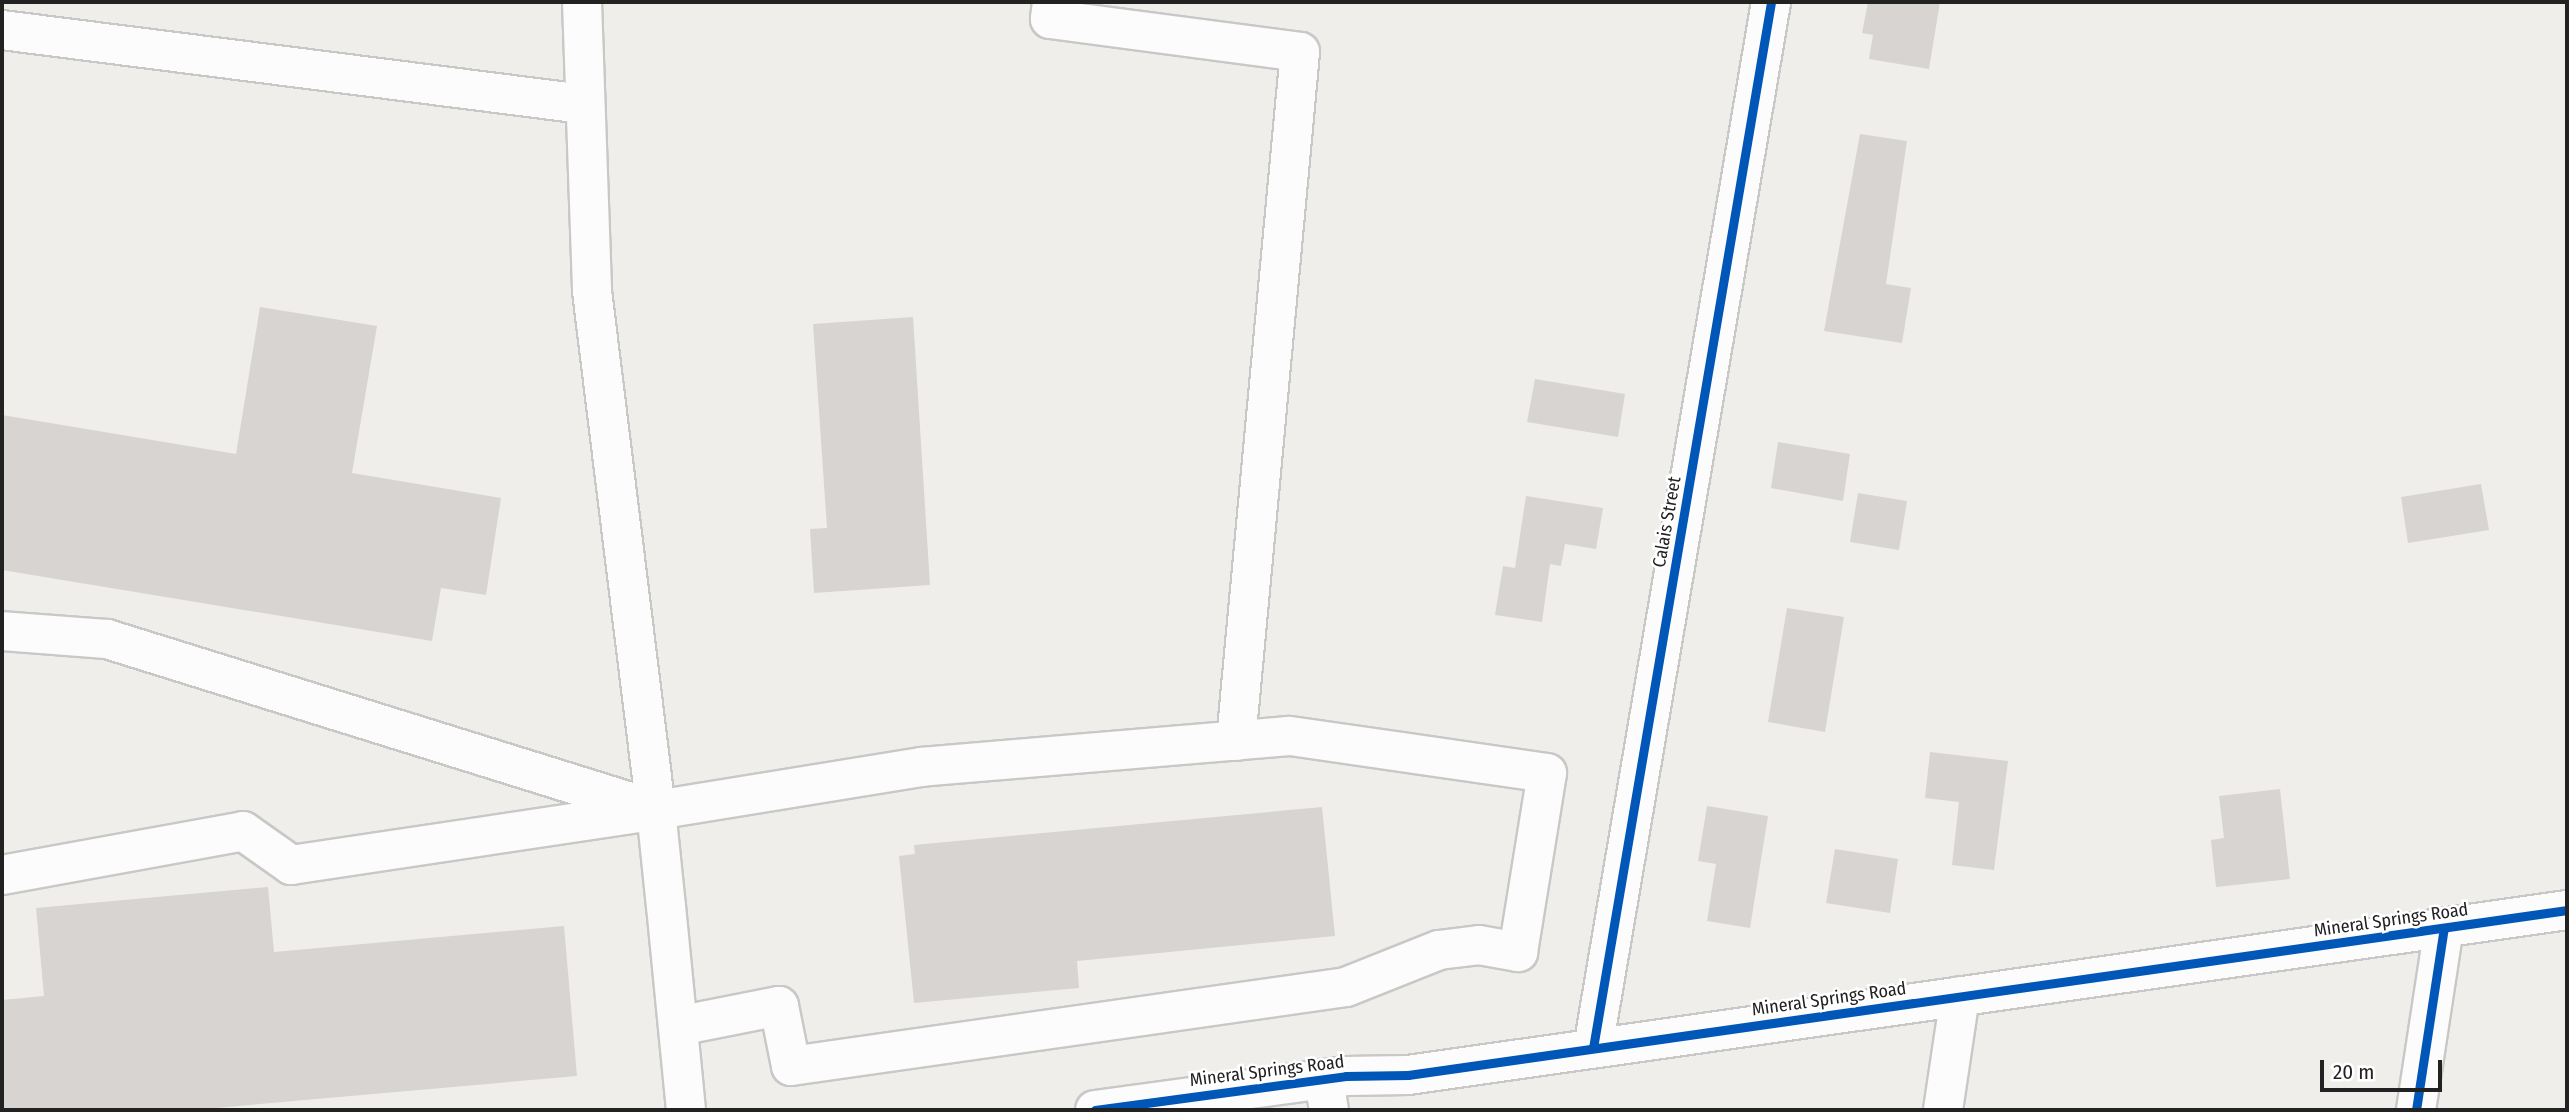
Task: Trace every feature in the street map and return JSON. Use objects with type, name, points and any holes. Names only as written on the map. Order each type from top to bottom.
[{"type":"street","points":[[582,2],[583,104],[592,290],[656,810],[686,1110]]},
{"type":"street","points":[[1052,2],[1050,19],[1300,52],[1236,741]]},
{"type":"street","name":"Calais Street","points":[[1593,1048],[1771,2]]},
{"type":"street","points":[[2,30],[583,104]]},
{"type":"street","points":[[2,631],[107,639],[656,810]]},
{"type":"street","points":[[2,874],[243,831],[291,864],[656,810],[920,767],[1289,736],[1547,773],[1518,952],[1479,945],[1439,950],[1346,987],[791,1066],[779,1006],[678,1026]]},
{"type":"street","name":"Mineral Springs Road","points":[[1095,1110],[1327,1094],[1408,1075],[2567,910]]},
{"type":"street","points":[[2416,1110],[2444,928]]},
{"type":"street","points":[[1943,1110],[1960,996]]},
{"type":"building","points":[[1868,2],[1940,2],[1929,69],[1869,59],[1873,35],[1862,33]]},
{"type":"building","points":[[1860,134],[1907,141],[1886,284],[1911,288],[1902,343],[1824,331]]},
{"type":"building","points":[[260,307],[377,326],[352,473],[501,498],[486,595],[441,588],[432,641],[2,570],[2,415],[236,454]]},
{"type":"building","points":[[913,317],[930,585],[814,593],[810,529],[827,528],[813,324]]},
{"type":"building","points":[[1535,379],[1625,394],[1618,437],[1527,422]]},
{"type":"building","points":[[1778,442],[1850,454],[1843,501],[1771,488]]},
{"type":"building","points":[[2481,484],[2489,530],[2408,543],[2401,497]]},
{"type":"building","points":[[1858,493],[1907,501],[1899,550],[1850,542]]},
{"type":"building","points":[[1526,496],[1603,508],[1596,549],[1565,544],[1561,566],[1550,564],[1542,622],[1495,615],[1503,566],[1515,568]]},
{"type":"building","points":[[1787,608],[1844,617],[1825,732],[1768,722]]},
{"type":"building","points":[[1930,752],[2008,761],[1994,870],[1952,865],[1959,802],[1925,798]]},
{"type":"building","points":[[2280,789],[2290,879],[2216,887],[2211,840],[2224,838],[2219,796]]},
{"type":"building","points":[[1707,806],[1768,816],[1750,928],[1707,921],[1716,864],[1698,861]]},
{"type":"building","points":[[1322,807],[1335,936],[1077,961],[1079,988],[914,1003],[899,856],[915,854],[914,845]]},
{"type":"building","points":[[1835,849],[1898,859],[1890,913],[1826,903]]},
{"type":"building","points":[[268,887],[274,952],[564,926],[577,1076],[193,1110],[2,1110],[2,1000],[44,996],[36,908]]},
{"type":"cycle path","points":[[1593,1048],[1771,2]]},
{"type":"cycle path","points":[[1095,1110],[1346,1076],[1408,1075],[2567,910]]},
{"type":"cycle path","points":[[2416,1110],[2444,928]]}]
